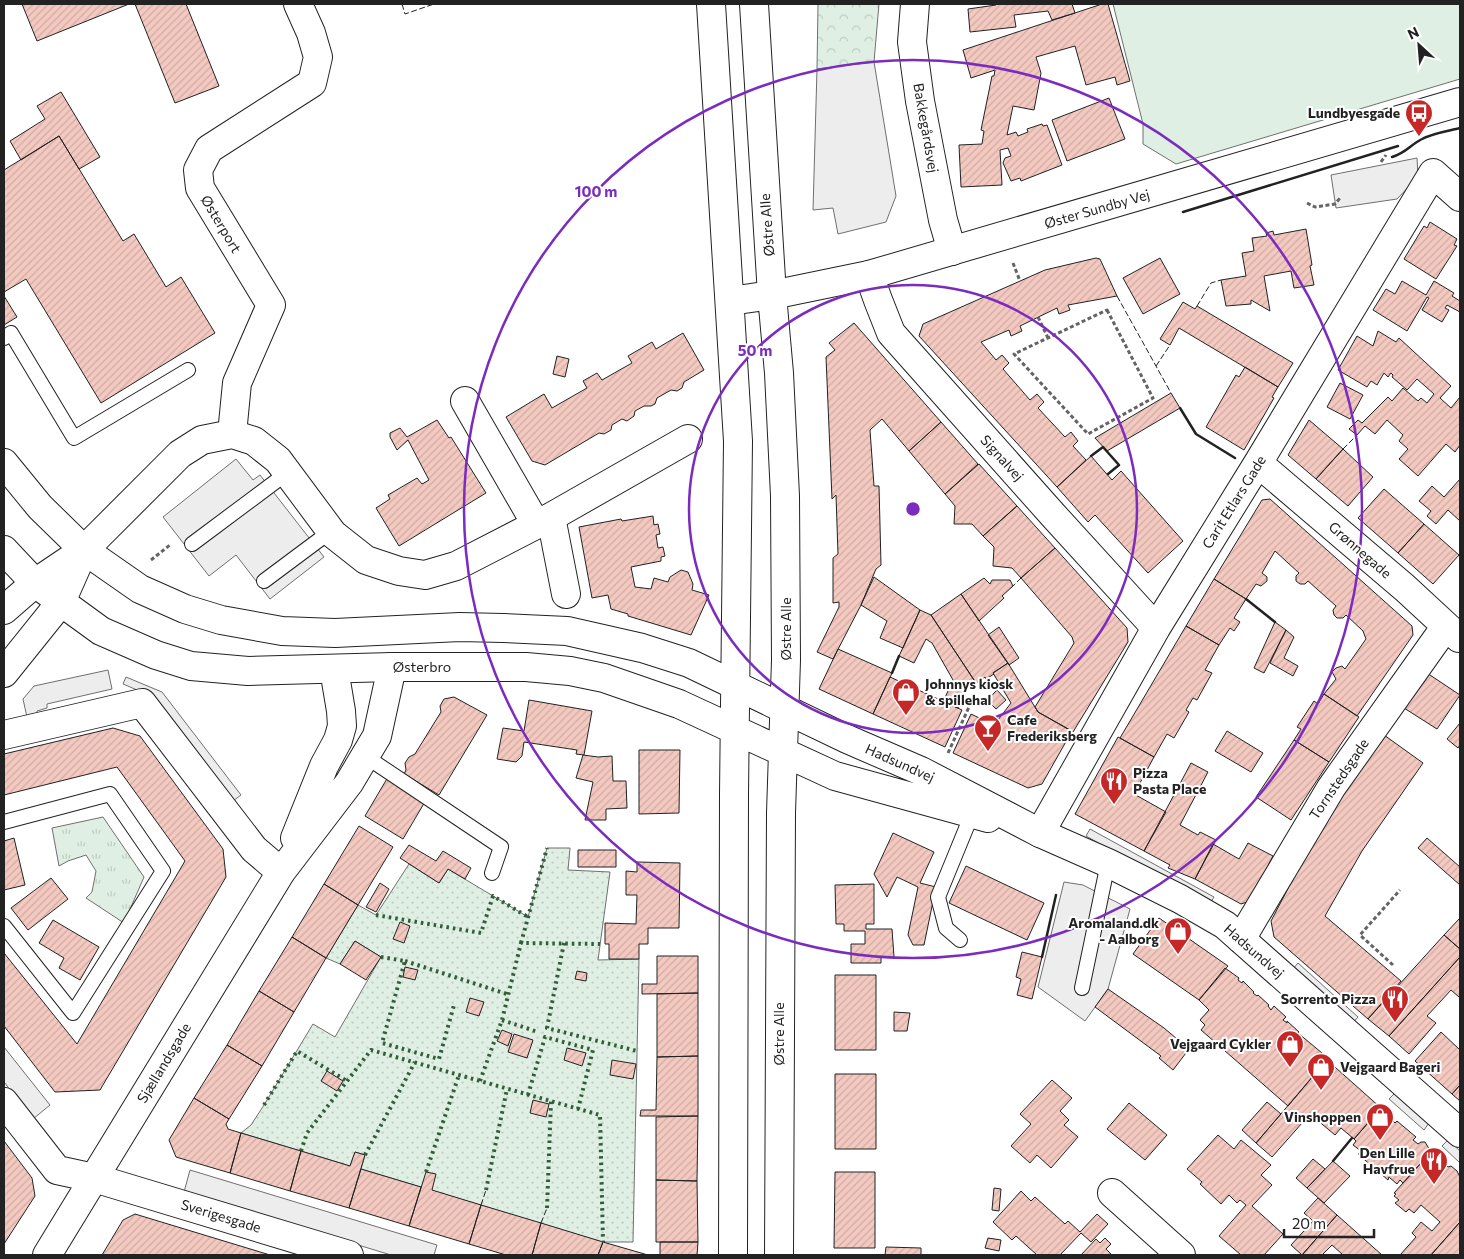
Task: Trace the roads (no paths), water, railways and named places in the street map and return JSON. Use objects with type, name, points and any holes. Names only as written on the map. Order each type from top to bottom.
[{"type":"street","name":"Østerport","points":[[232,434],[237,383],[271,305],[200,188],[198,170],[210,149],[312,83],[318,57],[311,33],[298,4]]},
{"type":"street","points":[[711,4],[738,441],[735,685],[733,1255]]},
{"type":"street","name":"Østre Alle","points":[[754,4],[785,496],[786,660],[781,813],[779,1255]]},
{"type":"street","name":"Bakkegårdsvej","points":[[915,4],[912,42],[920,101],[943,220],[952,252]]},
{"type":"street","name":"Øster Sundby Vej","points":[[730,300],[772,295],[869,275],[1460,102]]},
{"type":"street","name":"Carit Etlars Gade","points":[[1040,833],[1156,628],[1433,173],[1460,197]]},
{"type":"street","name":"Signalvej","points":[[869,275],[891,333],[1156,628]]},
{"type":"street","points":[[465,401],[543,521],[566,594]]},
{"type":"street","points":[[4,610],[35,584],[84,550],[180,454],[202,440],[232,434],[254,441],[278,460],[331,531],[366,560],[399,571],[425,575],[456,566],[543,521],[688,439]]},
{"type":"street","points":[[4,463],[40,507],[84,550],[140,589],[185,609],[221,620],[282,631],[336,632],[460,627],[567,631],[642,648],[689,662],[785,709]]},
{"type":"street","name":"Grønnegade","points":[[1258,463],[1405,588],[1453,632]]},
{"type":"street","name":"Østerbro","points":[[4,550],[35,584],[102,631],[156,655],[191,666],[248,671],[392,667],[526,667],[570,671],[604,678],[678,704],[784,752]]},
{"type":"street","points":[[4,674],[61,602],[84,550]]},
{"type":"street","name":"Tornstedsgade","points":[[1241,939],[1331,788],[1453,632]]},
{"type":"street","name":"Sjællandsgade","points":[[48,1255],[281,872],[349,783],[377,736],[392,667]]},
{"type":"street","name":"Sjællandsgade","points":[[281,872],[324,766],[338,740],[342,726],[342,711],[334,669]]},
{"type":"street","points":[[4,735],[142,703],[254,848],[281,872]]},
{"type":"street","name":"Hadsundvej","points":[[785,709],[847,739],[936,778],[1040,833],[1108,863],[1180,899],[1225,925],[1460,1133]]},
{"type":"street","name":"Hadsundvej","points":[[784,752],[835,776],[1040,833]]},
{"type":"street","name":"Sverigesgade","points":[[4,1102],[57,1170],[94,1178],[349,1255]]},
{"type":"street","points":[[1112,1192],[1182,1255]]},
{"type":"lane","points":[[4,338],[11,333],[74,438],[188,370]]},
{"type":"lane","points":[[192,544],[287,472]]},
{"type":"lane","points":[[264,581],[331,531]]},
{"type":"lane","points":[[365,756],[501,847],[492,873]]},
{"type":"lane","points":[[4,822],[110,794],[163,871],[73,1014],[4,926]]},
{"type":"lane","points":[[960,940],[946,928],[938,897],[972,814]]},
{"type":"lane","points":[[1082,988],[1108,863]]},
{"type":"place","name":"Lundbyesgade","points":[[1419,137]]},
{"type":"place","name":"Johnnys kiosk & spillehal","points":[[906,716]]},
{"type":"place","name":"Cafe Frederiksberg","points":[[988,752]]},
{"type":"place","name":"Pizza Pasta Place","points":[[1114,805]]},
{"type":"place","name":"Aromaland.dk - Aalborg","points":[[1178,955]]},
{"type":"place","name":"Sorrento Pizza","points":[[1395,1023]]},
{"type":"place","name":"Vejgaard Cykler","points":[[1290,1068]]},
{"type":"place","name":"Vejgaard Bageri","points":[[1321,1091]]},
{"type":"place","name":"Vinshoppen","points":[[1380,1141]]},
{"type":"place","name":"Den Lille Havfrue","points":[[1434,1185]]}]
